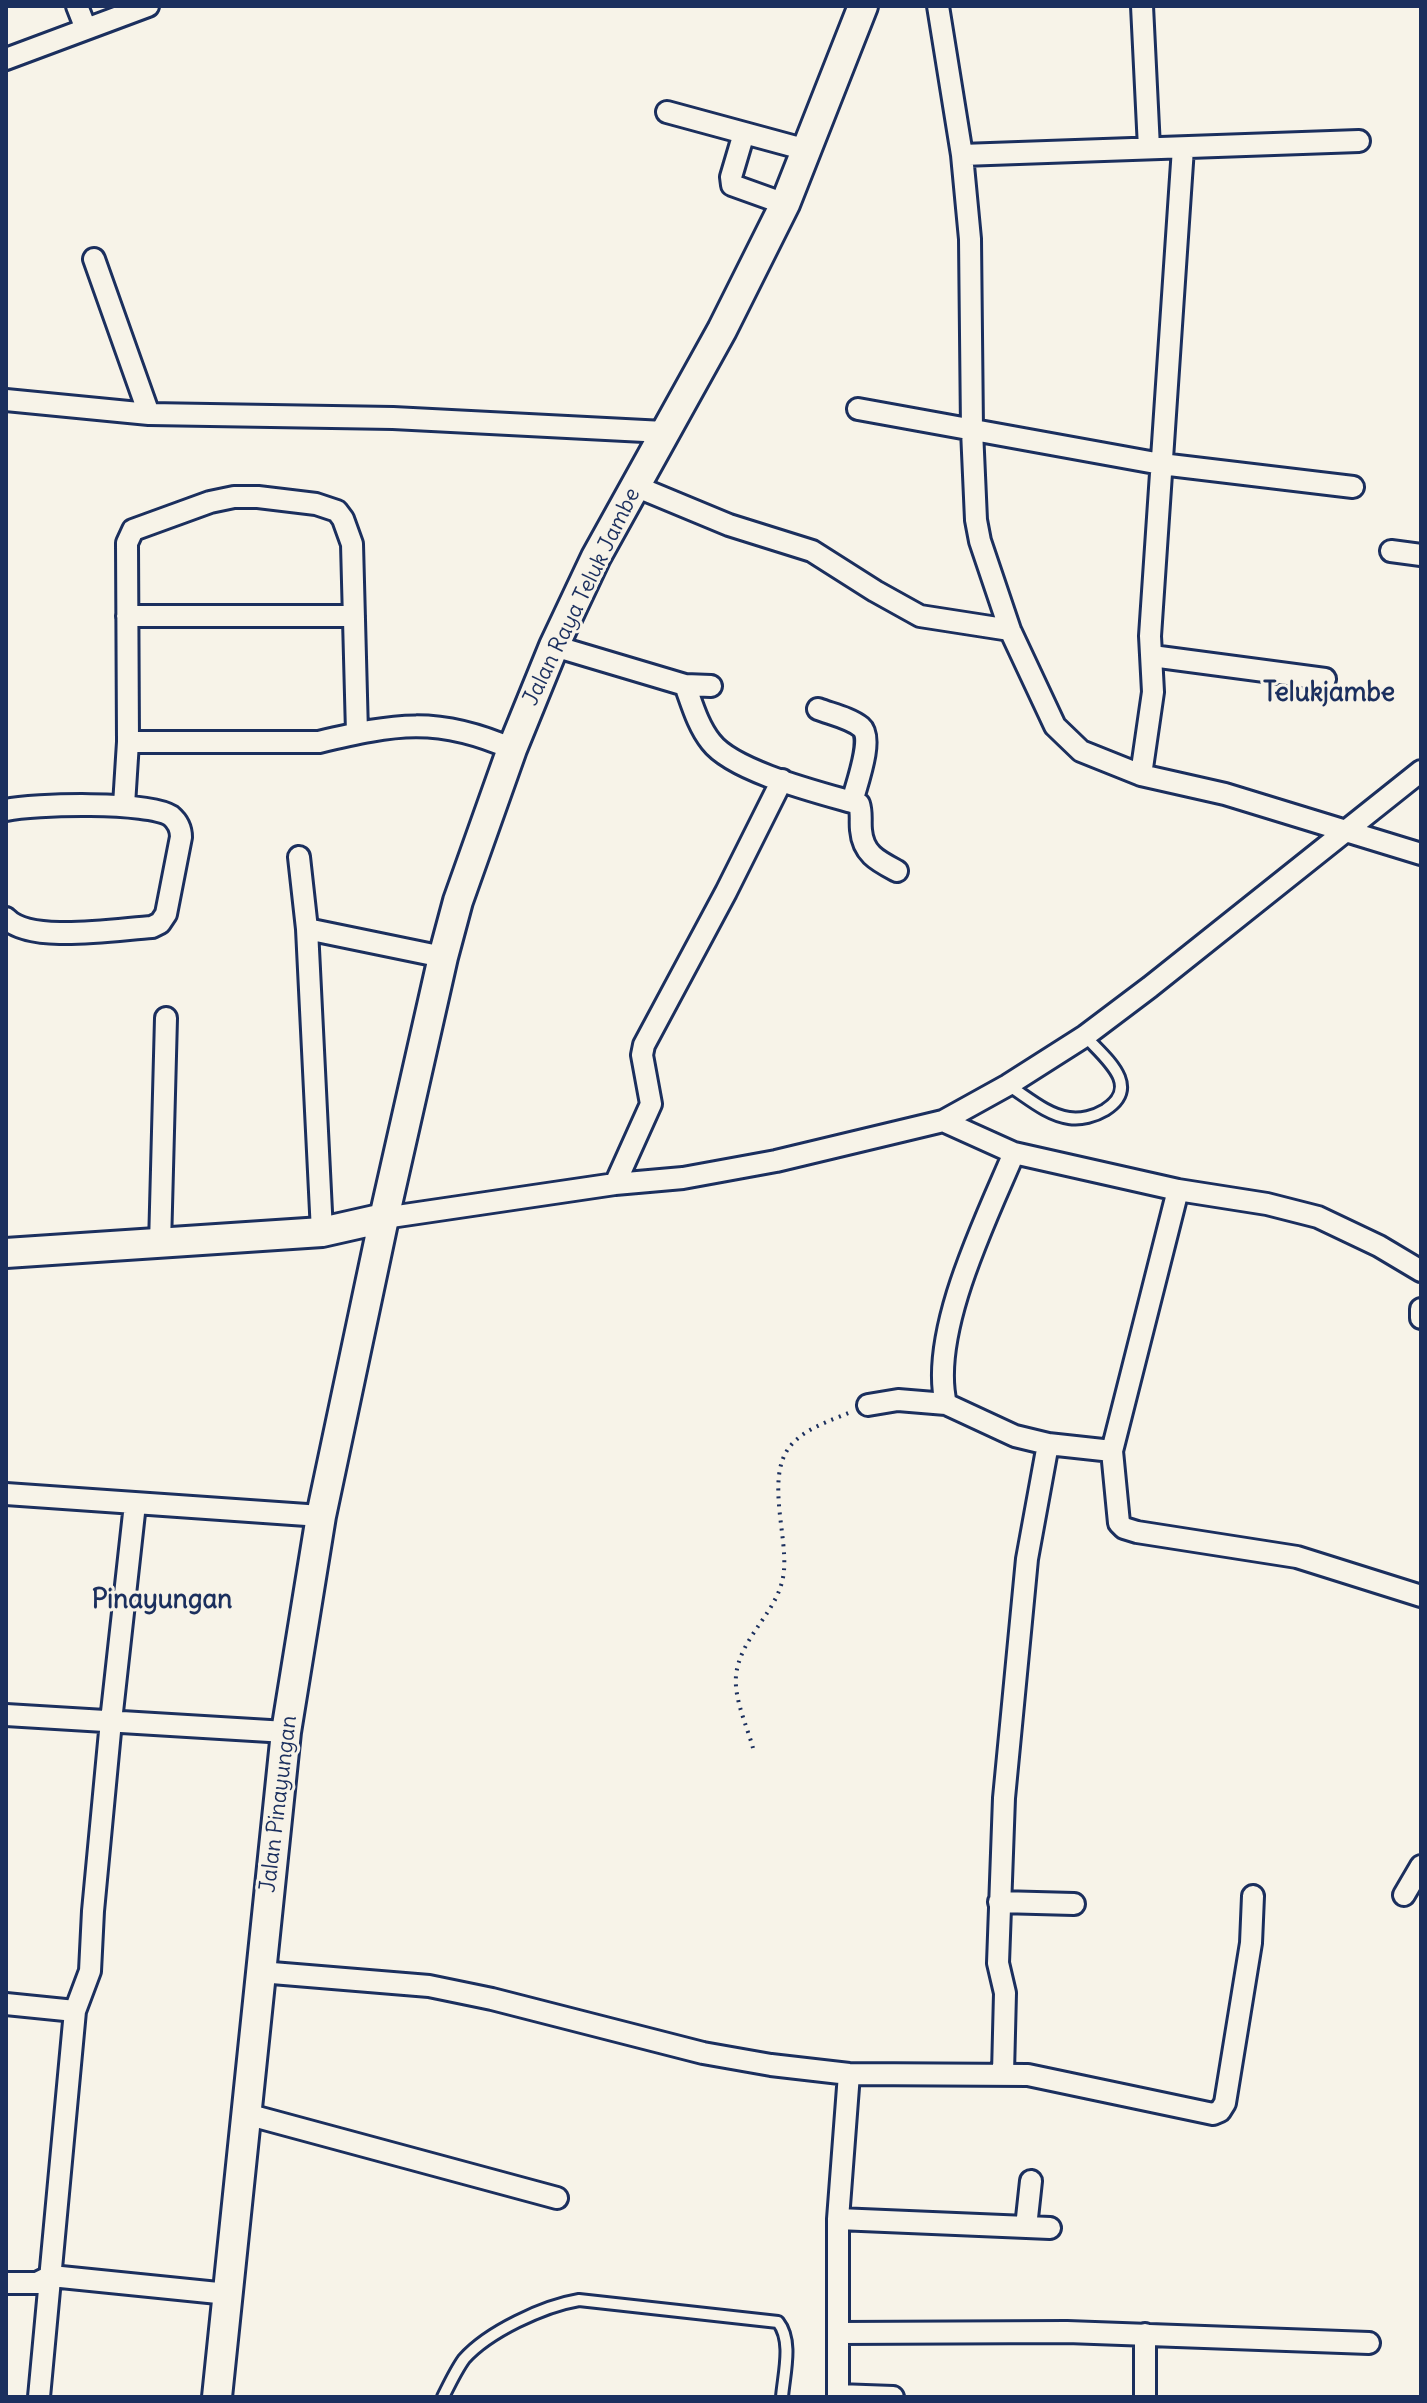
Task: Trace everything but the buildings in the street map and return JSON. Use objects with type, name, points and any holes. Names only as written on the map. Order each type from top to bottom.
[{"type":"main road","name":"Jalan Raya Teluk Jambe","points":[[384,1218],[458,901],[512,749],[554,646],[596,557],[722,330],[785,204],[863,6]]},
{"type":"main road","points":[[6,1253],[322,1232],[384,1218]]},
{"type":"main road","name":"Jalan Pinayungan","points":[[217,2397],[286,1732],[321,1516],[384,1218]]},
{"type":"street","points":[[77,6],[86,29]]},
{"type":"street","points":[[6,59],[148,6]]},
{"type":"street","points":[[938,6],[962,155],[970,239],[974,496],[980,541],[1010,630],[1055,726],[1081,751],[1141,775],[1225,794],[1421,854]]},
{"type":"street","points":[[1142,6],[1149,148]]},
{"type":"street","points":[[667,112],[807,150]]},
{"type":"street","points":[[744,133],[731,177],[732,185],[785,204]]},
{"type":"street","points":[[962,155],[1359,141]]},
{"type":"street","points":[[1141,775],[1153,692],[1150,636],[1183,148]]},
{"type":"street","points":[[94,259],[149,414]]},
{"type":"street","points":[[6,400],[149,414],[393,418],[664,432]]},
{"type":"street","points":[[858,409],[1161,464],[1353,487]]},
{"type":"street","points":[[635,486],[729,525],[812,551],[920,616],[1010,630]]},
{"type":"street","points":[[124,805],[128,742],[127,543],[133,530],[210,502],[234,497],[258,497],[316,504],[337,511],[343,519],[352,544],[357,733]]},
{"type":"street","points":[[1391,551],[1421,555]]},
{"type":"street","points":[[127,616],[354,616]]},
{"type":"street","points":[[554,646],[685,685],[711,686]]},
{"type":"street","points":[[1152,656],[1325,679]]},
{"type":"street","points":[[685,685],[711,743],[730,759],[782,780],[859,804],[867,851],[872,858],[897,871]]},
{"type":"street","points":[[818,709],[861,727],[866,735],[852,802]]},
{"type":"street","points":[[128,742],[319,742],[397,726],[429,726],[463,730],[512,749]]},
{"type":"street","points":[[384,1218],[615,1184],[683,1178],[776,1161],[943,1121],[1008,1085],[1085,1036],[1421,771]]},
{"type":"street","points":[[615,1184],[651,1104],[642,1055],[644,1045],[782,780]]},
{"type":"street","points":[[6,810],[124,805],[174,818],[181,837],[169,902],[160,923],[152,927],[44,933],[24,930],[6,918]]},
{"type":"street","points":[[299,857],[307,929],[322,1232]]},
{"type":"street","points":[[307,929],[443,957]]},
{"type":"street","points":[[160,1245],[166,1018]]},
{"type":"street","points":[[943,1121],[1014,1153],[1178,1190],[1267,1204],[1318,1217],[1379,1246],[1421,1271]]},
{"type":"street","points":[[946,1404],[942,1365],[958,1294],[1014,1153]]},
{"type":"street","points":[[1178,1190],[1112,1451],[1119,1523],[1124,1528],[1297,1557],[1421,1596]]},
{"type":"street","points":[[1421,1309],[1421,1318]]},
{"type":"street","points":[[868,1405],[898,1400],[946,1404],[1015,1436],[1048,1444],[1112,1451]]},
{"type":"street","points":[[1003,2073],[1005,1993],[998,1963],[999,1902],[1017,1645],[1027,1559],[1048,1444]]},
{"type":"street","points":[[6,1494],[321,1516]]},
{"type":"street","points":[[39,2397],[75,2011],[90,1971],[111,1721],[135,1504]]},
{"type":"street","points":[[6,1715],[286,1732]]},
{"type":"street","points":[[1404,1895],[1421,1866]]},
{"type":"street","points":[[260,1972],[429,1986],[703,2053],[771,2065],[849,2074],[1028,2075],[1213,2114],[1220,2111],[1225,2103],[1251,1943],[1253,1896]]},
{"type":"street","points":[[999,1902],[1074,1904]]},
{"type":"street","points":[[6,2004],[75,2011]]},
{"type":"street","points":[[849,2074],[838,2219],[838,2396],[893,2397]]},
{"type":"street","points":[[246,2114],[557,2198]]},
{"type":"street","points":[[1026,2227],[1031,2181]]},
{"type":"street","points":[[838,2219],[1050,2228]]},
{"type":"street","points":[[6,2283],[37,2283],[51,2276],[228,2294]]},
{"type":"street","points":[[839,2333],[1067,2332],[1369,2343]]},
{"type":"street","points":[[1145,2334],[1145,2397]]},
{"type":"lane","points":[[1008,1085],[1052,1113],[1071,1119],[1102,1112],[1115,1103],[1122,1091],[1120,1078],[1085,1036]]},
{"type":"lane","points":[[453,2397],[443,2396],[464,2360],[491,2336],[547,2309],[579,2300],[778,2322],[787,2340],[782,2397]]},
{"type":"path","points":[[753,1748],[738,1696],[736,1677],[752,1633],[780,1590],[784,1570],[779,1489],[787,1450],[800,1436],[868,1405]]},
{"type":"district","name":"Telukjambe","points":[[1329,694]]},
{"type":"district","name":"Pinayungan","points":[[162,1601]]}]
